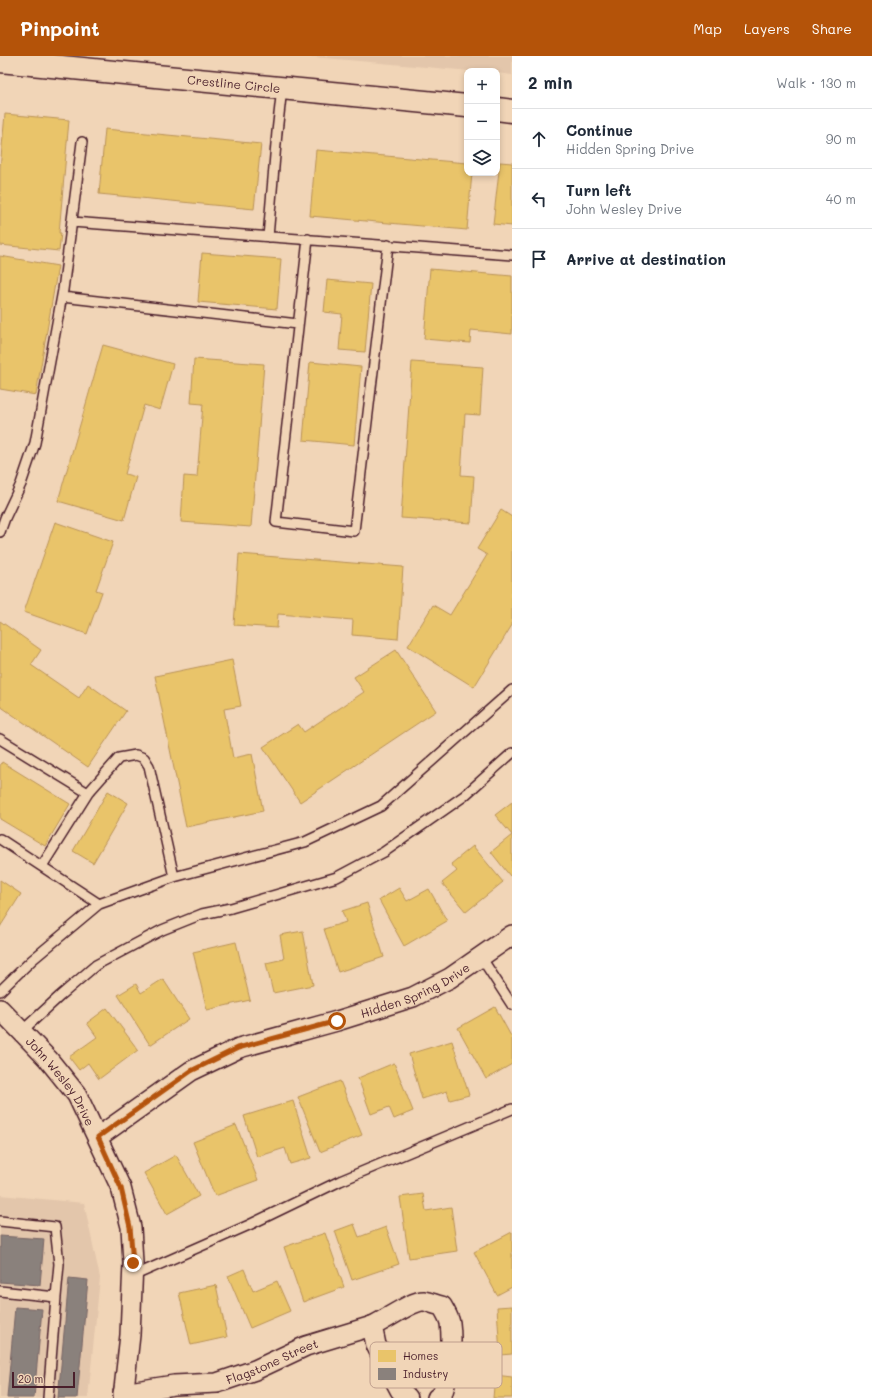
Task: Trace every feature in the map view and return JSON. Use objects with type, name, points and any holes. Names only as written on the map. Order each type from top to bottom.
[{"type":"street","name":"Crestline Circle","points":[[0,61],[83,66],[282,88],[464,106]]},
{"type":"street","points":[[500,109],[512,110]]},
{"type":"street","name":"Hidden Spring Drive","points":[[98,1137],[191,1071],[238,1048],[337,1021],[413,997],[450,978],[512,935]]},
{"type":"street","name":"John Wesley Drive","points":[[0,1009],[48,1059],[78,1095],[121,1188],[130,1227],[133,1276],[130,1334],[123,1396]]},
{"type":"street","name":"Flagstone Street","points":[[123,1396],[174,1385],[216,1383],[255,1370],[306,1346],[372,1326],[406,1307],[422,1301],[442,1306],[450,1322],[450,1342]]},
{"type":"street","points":[[372,1326],[375,1342]]},
{"type":"street","points":[[399,1388],[408,1398]]},
{"type":"street","name":"Flagstone Street","points":[[437,1398],[442,1395],[444,1388]]},
{"type":"lane","points":[[268,236],[282,88]]},
{"type":"lane","points":[[0,532],[2,517],[21,484],[34,443],[62,297],[82,142]]},
{"type":"lane","points":[[72,222],[512,254]]},
{"type":"lane","points":[[308,240],[276,522],[354,531],[388,245]]},
{"type":"lane","points":[[62,297],[298,324]]},
{"type":"lane","points":[[0,991],[32,960],[99,904],[174,877],[305,842],[381,806],[512,690]]},
{"type":"lane","points":[[0,738],[88,793]]},
{"type":"lane","points":[[22,1031],[96,965],[162,930],[202,914],[245,905],[337,877],[384,852],[464,796],[512,752]]},
{"type":"lane","points":[[42,866],[88,793],[120,758],[136,755],[144,758],[149,766],[174,877]]},
{"type":"lane","points":[[0,839],[99,904]]},
{"type":"lane","points":[[481,957],[512,1005]]},
{"type":"lane","points":[[133,1276],[249,1225],[340,1181],[512,1109]]},
{"type":"lane","points":[[0,1221],[55,1227],[59,1264],[48,1398]]},
{"type":"lane","points":[[0,1291],[56,1297]]},
{"type":"shaded area","points":[[303,56],[512,56],[512,75],[500,73],[500,68],[464,68],[464,70]]},
{"type":"shaded area","points":[[0,1195],[84,1203],[100,1278],[88,1398],[0,1398]]},
{"type":"building: Homes","points":[[5,114],[69,120],[59,233],[61,233],[59,251],[0,245],[0,169]]},
{"type":"building: Homes","points":[[105,129],[261,144],[254,209],[99,194]]},
{"type":"building: Homes","points":[[316,150],[464,163],[464,176],[472,176],[467,230],[310,216]]},
{"type":"building: Homes","points":[[500,162],[512,163],[512,226],[493,224],[498,176],[500,176]]},
{"type":"building: Homes","points":[[202,253],[281,259],[277,309],[198,302]]},
{"type":"building: Homes","points":[[0,256],[58,266],[36,395],[0,389]]},
{"type":"building: Homes","points":[[430,269],[512,276],[512,334],[471,330],[470,343],[424,339]]},
{"type":"building: Homes","points":[[327,280],[371,284],[365,352],[339,350],[342,314],[324,312]]},
{"type":"building: Homes","points":[[103,345],[173,364],[160,410],[144,405],[125,474],[136,477],[124,520],[58,501]]},
{"type":"building: Homes","points":[[194,359],[264,364],[251,527],[181,522],[184,476],[197,477],[203,404],[191,403]]},
{"type":"building: Homes","points":[[310,362],[361,367],[354,445],[303,440]]},
{"type":"building: Homes","points":[[412,362],[483,367],[480,415],[465,414],[461,475],[474,476],[471,523],[401,518]]},
{"type":"building: Homes","points":[[501,510],[512,517],[512,625],[474,687],[408,646],[433,605],[450,615],[487,555],[477,549]]},
{"type":"building: Homes","points":[[55,522],[113,542],[96,590],[102,592],[87,634],[24,612]]},
{"type":"building: Homes","points":[[239,554],[403,567],[398,639],[352,635],[353,620],[278,614],[277,628],[234,625]]},
{"type":"building: Homes","points":[[0,621],[41,650],[31,665],[79,698],[88,684],[126,711],[88,767],[0,706]]},
{"type":"building: Homes","points":[[396,650],[436,711],[300,802],[263,747],[298,724],[304,732],[364,692],[354,677]]},
{"type":"building: Homes","points":[[232,660],[241,706],[224,709],[233,758],[252,754],[263,811],[186,827],[155,676]]},
{"type":"building: Homes","points":[[2,762],[70,804],[45,846],[0,819],[0,766]]},
{"type":"building: Homes","points":[[108,791],[128,803],[93,863],[73,851]]},
{"type":"building: Homes","points":[[512,802],[512,835],[495,815]]},
{"type":"building: Homes","points":[[512,835],[512,874],[510,876],[491,852]]},
{"type":"building: Homes","points":[[473,846],[503,882],[466,912],[442,883],[457,871],[451,864]]},
{"type":"building: Homes","points":[[0,880],[21,894],[0,927]]},
{"type":"building: Homes","points":[[399,888],[407,901],[429,889],[447,921],[404,946],[379,900]]},
{"type":"building: Homes","points":[[367,903],[384,957],[338,972],[324,929],[346,922],[342,911]]},
{"type":"building: Homes","points":[[303,931],[313,985],[273,993],[266,963],[284,959],[280,935]]},
{"type":"building: Homes","points":[[236,942],[250,1000],[207,1010],[193,952]]},
{"type":"building: Homes","points":[[163,979],[189,1019],[150,1045],[118,995],[136,984],[141,993]]},
{"type":"building: Homes","points":[[495,1007],[512,1038],[512,1064],[486,1079],[458,1028]]},
{"type":"building: Homes","points":[[107,1008],[138,1050],[99,1079],[88,1063],[79,1070],[69,1057],[97,1037],[87,1023]]},
{"type":"building: Homes","points":[[452,1041],[469,1095],[450,1100],[447,1091],[422,1099],[409,1054]]},
{"type":"building: Homes","points":[[394,1063],[413,1111],[394,1119],[389,1107],[371,1114],[358,1078]]},
{"type":"building: Homes","points":[[340,1081],[362,1135],[320,1152],[298,1097]]},
{"type":"building: Homes","points":[[293,1101],[311,1158],[290,1164],[285,1148],[257,1157],[244,1116]]},
{"type":"building: Homes","points":[[236,1125],[258,1180],[215,1196],[193,1142]]},
{"type":"building: Homes","points":[[176,1155],[199,1196],[167,1214],[144,1173]]},
{"type":"building: Homes","points":[[423,1194],[426,1211],[451,1207],[457,1251],[409,1258],[400,1197]]},
{"type":"building: Homes","points":[[354,1224],[359,1237],[386,1227],[399,1264],[352,1280],[335,1231]]},
{"type":"building: Homes","points":[[512,1232],[512,1287],[497,1295],[474,1252]]},
{"type":"building: Homes","points":[[325,1233],[344,1287],[303,1302],[284,1247]]},
{"type":"building: Homes","points":[[244,1269],[253,1291],[277,1281],[290,1311],[250,1328],[228,1276]]},
{"type":"building: Homes","points":[[216,1285],[227,1337],[191,1345],[179,1293]]},
{"type":"building: Homes","points":[[512,1306],[512,1354],[502,1355],[502,1342],[499,1342],[497,1307]]},
{"type":"building: Homes","points":[[502,1376],[512,1377],[512,1398],[493,1398],[494,1388],[502,1388]]},
{"type":"building: Industry","points":[[0,1236],[44,1239],[40,1285],[0,1282]]},
{"type":"building: Industry","points":[[69,1278],[88,1280],[77,1398],[58,1398]]},
{"type":"building: Industry","points":[[15,1307],[42,1309],[34,1398],[7,1398]]},
{"type":"route","points":[[133,1263],[130,1227],[121,1188],[98,1137],[191,1071],[238,1048],[337,1021]]}]
